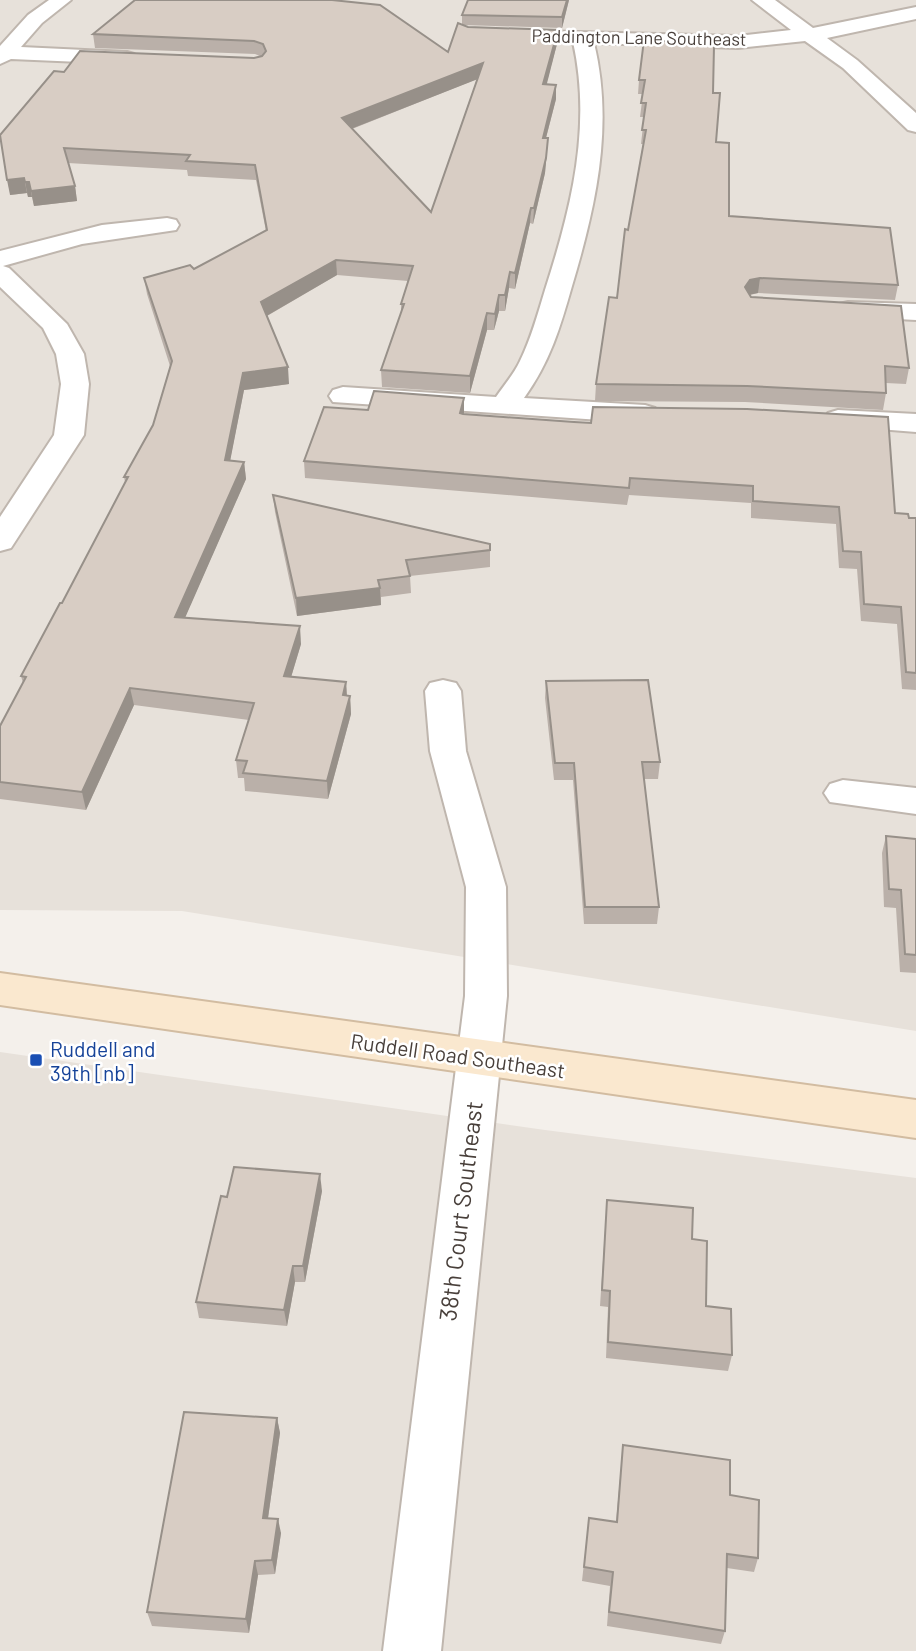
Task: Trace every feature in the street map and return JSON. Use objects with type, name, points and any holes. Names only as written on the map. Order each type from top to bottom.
[{"type":"main road","name":"Ruddell Road Southeast","points":[[0,989],[916,1119]]},
{"type":"street","points":[[2,54],[35,19],[61,0]]},
{"type":"street","points":[[762,0],[850,64],[916,125]]},
{"type":"street","name":"Paddington Lane Southeast","points":[[481,33],[738,42],[873,24],[916,13]]},
{"type":"street","points":[[504,406],[535,359],[575,240],[590,172],[592,139],[589,59],[582,37]]},
{"type":"street","points":[[2,54],[144,59]]},
{"type":"street","points":[[0,259],[71,237],[122,228],[167,225]]},
{"type":"street","points":[[0,273],[54,324],[70,354],[75,384],[69,435],[0,541]]},
{"type":"street","points":[[827,309],[916,312]]},
{"type":"street","points":[[343,396],[623,414],[677,414]]},
{"type":"street","points":[[811,418],[916,424]]},
{"type":"street","name":"38th Court Southeast","points":[[412,1651],[486,996],[486,887],[448,751],[443,691]]},
{"type":"street","points":[[843,793],[916,801]]},
{"type":"shaded area","points":[[0,0],[916,0],[916,1031],[182,911],[0,910]]},
{"type":"shaded area","points":[[0,1052],[545,1130],[916,1178],[916,1651],[0,1651]]},
{"type":"building","points":[[135,0],[332,0],[380,5],[448,52],[458,23],[468,27],[558,30],[543,84],[556,85],[543,138],[548,138],[546,158],[534,208],[531,208],[515,273],[510,272],[505,295],[499,295],[495,314],[487,313],[470,376],[381,370],[404,304],[401,304],[413,266],[336,260],[261,302],[288,367],[243,373],[225,460],[244,462],[175,617],[300,626],[284,676],[346,682],[343,695],[350,696],[327,781],[243,773],[247,761],[236,760],[254,703],[130,688],[82,792],[0,782],[0,726],[26,677],[21,676],[62,603],[128,477],[124,477],[153,425],[172,361],[144,278],[190,265],[194,269],[267,230],[255,165],[186,161],[190,155],[64,148],[75,186],[31,191],[29,182],[25,182],[24,178],[7,180],[0,135],[54,71],[64,72],[80,51],[254,58],[262,56],[266,51],[263,44],[254,41],[93,34]],"holes":[[[483,63],[431,212],[342,118]]]},
{"type":"building","points":[[468,0],[567,0],[562,17],[462,15]]},
{"type":"building","points":[[644,40],[714,46],[713,93],[720,93],[716,142],[729,143],[729,216],[890,228],[898,285],[760,278],[750,280],[745,287],[751,297],[901,306],[909,368],[885,366],[886,393],[747,386],[596,384],[609,297],[617,298],[625,229],[628,230],[646,130],[642,130],[646,103],[641,103],[645,80],[639,80]]},
{"type":"building","points":[[374,391],[464,398],[460,413],[463,414],[591,423],[593,407],[747,409],[888,417],[895,513],[916,518],[916,673],[906,672],[901,607],[864,604],[861,552],[843,551],[839,507],[753,501],[753,486],[630,478],[629,488],[304,461],[324,407],[368,410]]},
{"type":"building","points":[[273,495],[490,544],[490,550],[406,560],[410,576],[378,580],[380,588],[296,598]]},
{"type":"building","points":[[648,680],[660,762],[642,762],[659,907],[585,907],[574,763],[555,763],[546,681]]},
{"type":"building","points":[[886,836],[916,839],[916,955],[905,954],[901,890],[889,889]]},
{"type":"building","points":[[234,1167],[320,1174],[303,1266],[293,1266],[284,1310],[196,1302],[221,1196],[227,1197]]},
{"type":"building","points":[[607,1200],[693,1208],[692,1239],[707,1241],[706,1306],[731,1309],[732,1355],[608,1342],[610,1291],[602,1290]]},
{"type":"building","points":[[184,1412],[277,1418],[263,1518],[278,1519],[272,1560],[255,1561],[246,1619],[147,1612]]},
{"type":"building","points":[[623,1445],[730,1460],[730,1495],[759,1500],[758,1558],[727,1554],[725,1631],[609,1612],[613,1572],[584,1567],[589,1518],[617,1522]]},
{"type":"place","name":"Ruddell and 39th [nb]","points":[[36,1060]]}]
